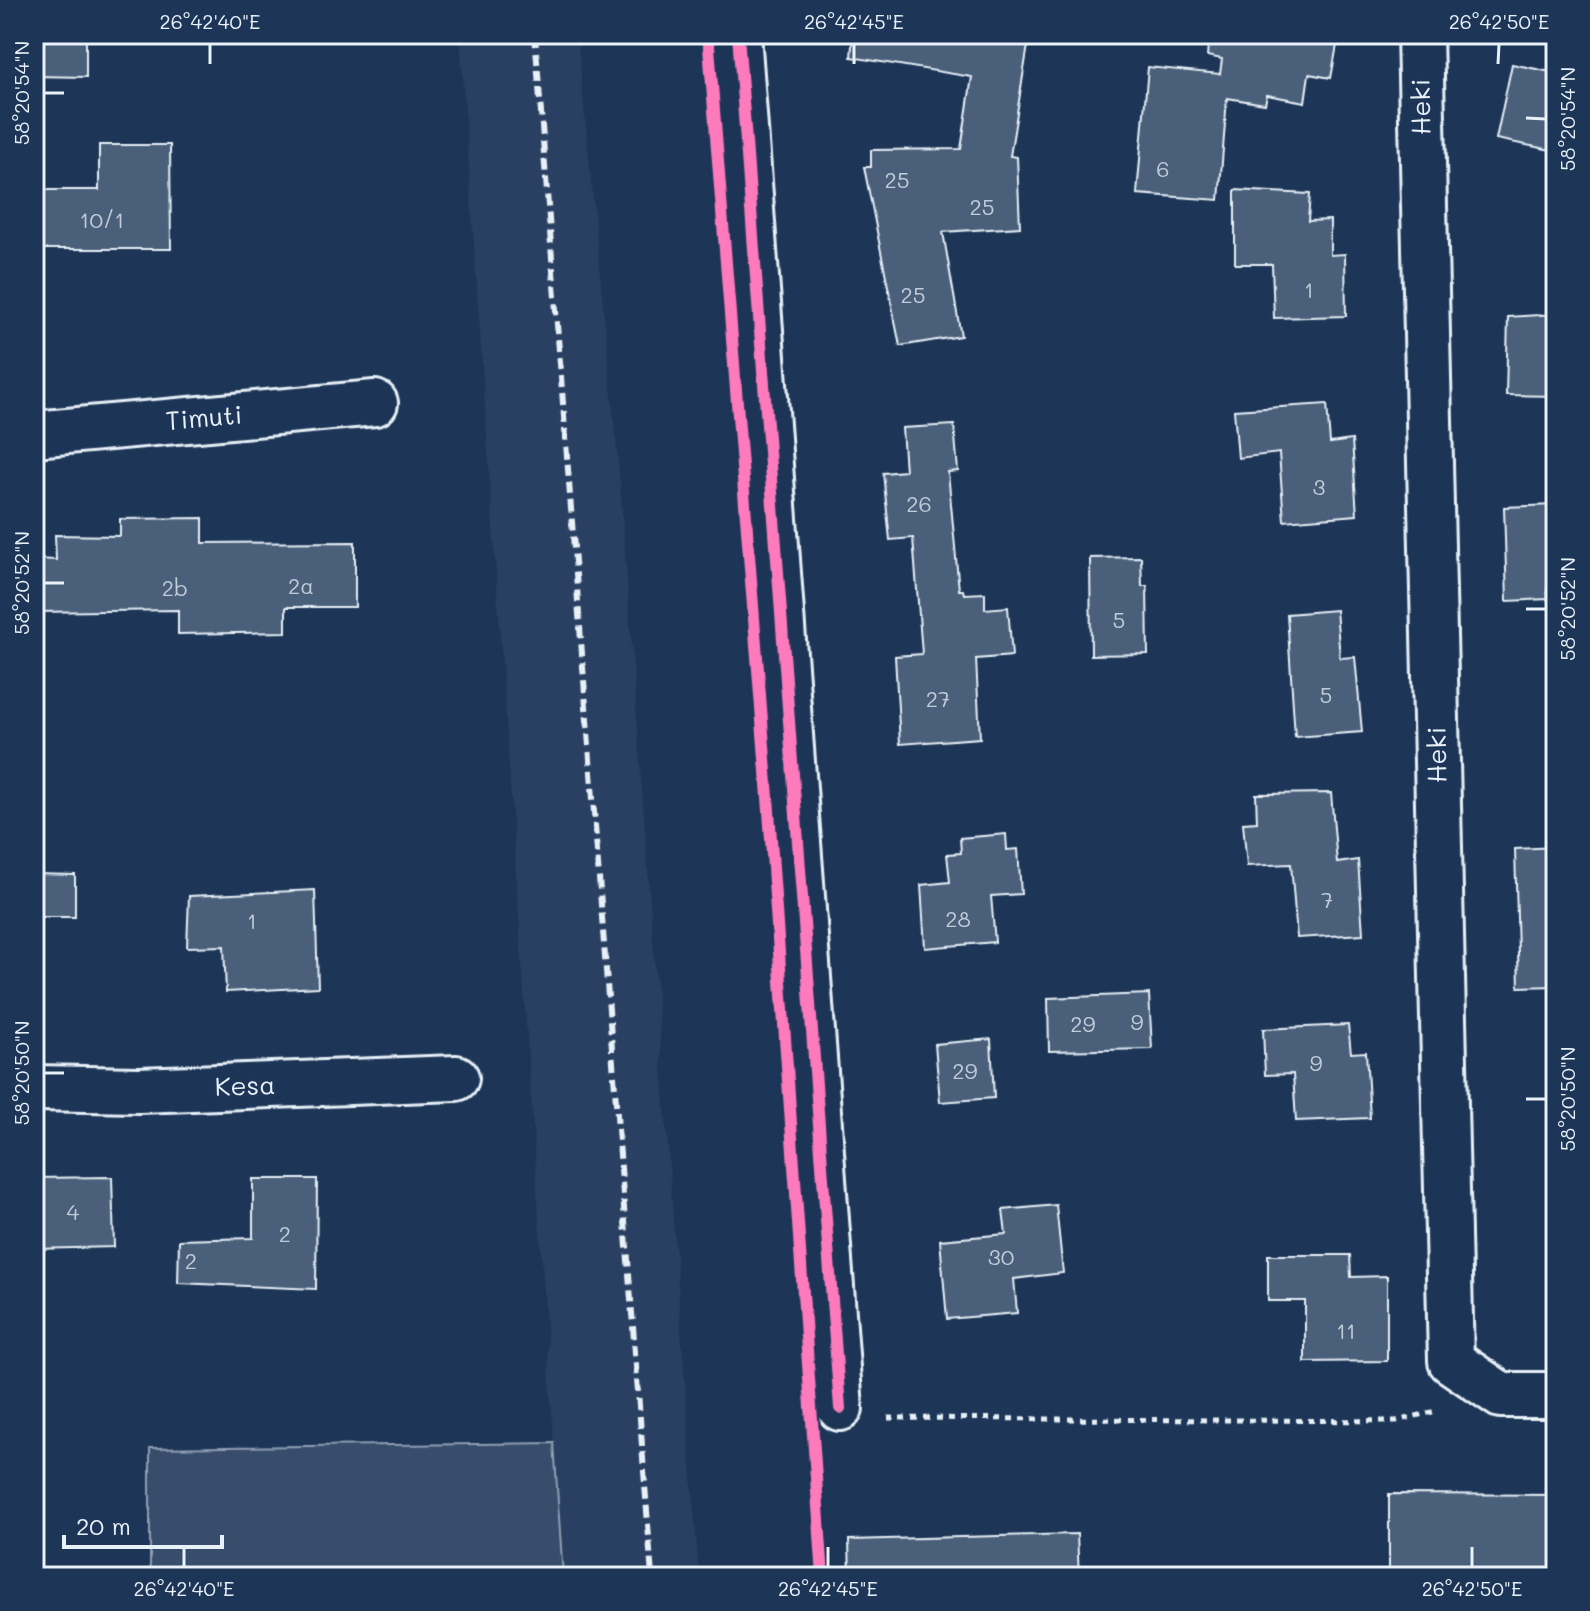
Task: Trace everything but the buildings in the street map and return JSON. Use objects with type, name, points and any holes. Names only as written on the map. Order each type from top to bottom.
[{"type":"street","points":[[738,34],[840,1408]]},
{"type":"street","name":"Heki","points":[[1420,34],[1451,1361],[1501,1395],[1556,1395]]},
{"type":"street","name":"Timuti","points":[[34,434],[375,403]]},
{"type":"street","name":"Kesa","points":[[34,1088],[139,1090],[456,1078]]},
{"type":"path","points":[[840,1408],[885,1418],[1396,1421],[1439,1411],[1479,1380]]},
{"type":"shaded area","points":[[460,34],[577,34],[619,471],[699,1577],[563,1577]]},
{"type":"shaded area","points":[[554,1443],[563,1577],[150,1577],[150,1448]]},
{"type":"railway","points":[[535,34],[652,1577]]},
{"type":"cycle path","points":[[708,34],[768,797],[823,1577]]},
{"type":"cycle path","points":[[738,34],[840,1408]]}]
